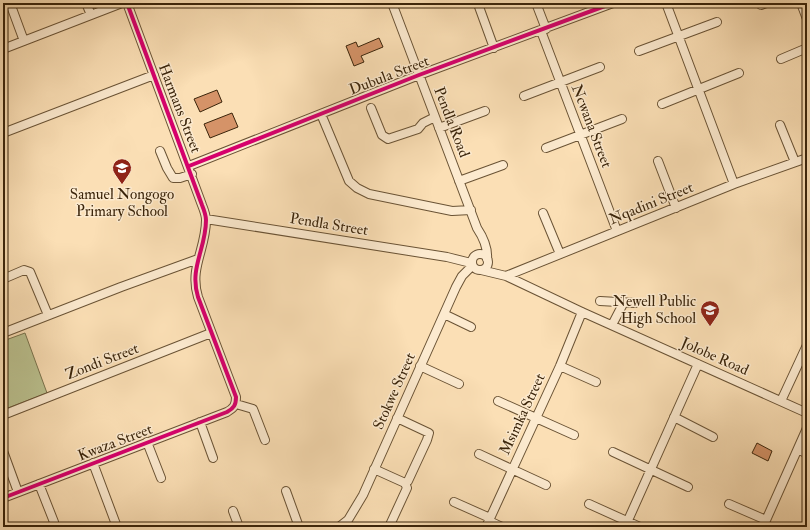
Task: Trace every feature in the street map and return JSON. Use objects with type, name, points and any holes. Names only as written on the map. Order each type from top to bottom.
[{"type":"street","points":[[10,3],[24,41]]},
{"type":"street","points":[[86,3],[91,15]]},
{"type":"street","points":[[3,49],[122,3]]},
{"type":"street","name":"Harmans Street","points":[[127,3],[190,170],[206,219],[195,282],[198,297],[236,397],[235,405]]},
{"type":"street","name":"Pendla Road","points":[[392,3],[470,210],[487,250],[487,259]]},
{"type":"street","points":[[536,3],[543,30]]},
{"type":"street","name":"Dubula Street","points":[[160,151],[173,178],[180,178],[190,170],[321,114],[543,30],[598,6],[613,3]]},
{"type":"street","points":[[666,3],[734,184]]},
{"type":"street","points":[[801,3],[807,18]]},
{"type":"street","points":[[478,4],[494,48]]},
{"type":"street","points":[[639,51],[717,22]]},
{"type":"street","name":"Ncwana Street","points":[[543,30],[560,82],[617,231]]},
{"type":"street","points":[[781,59],[807,48]]},
{"type":"street","points":[[524,96],[600,67]]},
{"type":"street","points":[[662,104],[739,73]]},
{"type":"street","points":[[3,133],[154,75]]},
{"type":"street","points":[[371,108],[382,135],[388,139],[418,129],[423,123],[435,117]]},
{"type":"street","points":[[439,128],[485,111]]},
{"type":"street","points":[[321,114],[349,180],[357,188],[369,194],[446,209],[459,211],[470,210]]},
{"type":"street","points":[[546,148],[622,119]]},
{"type":"street","points":[[780,125],[795,162]]},
{"type":"street","name":"Nqadini Street","points":[[504,276],[734,184],[807,158]]},
{"type":"street","points":[[658,161],[676,208]]},
{"type":"street","points":[[459,181],[503,164]]},
{"type":"street","points":[[543,212],[560,254]]},
{"type":"street","name":"Pendla Street","points":[[206,219],[473,260]]},
{"type":"street","name":"Pendla Road","points":[[473,260],[479,243],[477,228]]},
{"type":"street","points":[[473,260],[484,255],[487,259],[487,266],[481,270]]},
{"type":"street","points":[[3,333],[198,259]]},
{"type":"street","name":"Jolobe Road","points":[[487,259],[504,276]]},
{"type":"street","name":"Jolobe Road","points":[[473,260],[478,270],[504,276],[807,413]]},
{"type":"street","name":"Stokwe Street","points":[[339,527],[348,520],[353,513],[398,418],[456,287],[473,260]]},
{"type":"street","points":[[3,279],[24,270],[30,272],[48,315]]},
{"type":"street","points":[[600,301],[635,303]]},
{"type":"street","points":[[612,325],[624,302]]},
{"type":"street","name":"Msimka Street","points":[[488,522],[535,417],[560,366],[582,312]]},
{"type":"street","points":[[444,314],[471,327]]},
{"type":"street","name":"Zondi Street","points":[[3,415],[211,333]]},
{"type":"street","points":[[781,401],[807,345]]},
{"type":"street","points":[[626,524],[698,364]]},
{"type":"street","points":[[420,366],[459,384]]},
{"type":"street","points":[[560,366],[596,382]]},
{"type":"street","points":[[498,401],[574,435]]},
{"type":"street","points":[[235,405],[253,409],[265,440]]},
{"type":"street","name":"Kwaza Street","points":[[3,498],[228,412],[235,405]]},
{"type":"street","points":[[674,417],[713,437]]},
{"type":"street","points":[[398,418],[423,429],[430,435],[410,477],[405,483]]},
{"type":"street","points":[[200,422],[213,458]]},
{"type":"street","points":[[729,504],[764,524],[807,428]]},
{"type":"street","points":[[147,442],[161,478]]},
{"type":"street","points":[[798,448],[807,454]]},
{"type":"street","points":[[3,451],[18,492]]},
{"type":"street","points":[[612,452],[688,487]]},
{"type":"street","points":[[479,454],[546,485]]},
{"type":"street","points":[[93,463],[117,527]]},
{"type":"street","points":[[374,469],[405,483],[407,488],[389,527]]},
{"type":"street","points":[[39,484],[54,522]]},
{"type":"street","points":[[286,492],[299,527]]},
{"type":"street","points":[[454,502],[488,522],[502,527]]},
{"type":"street","points":[[590,504],[626,524],[640,527]]},
{"type":"street","points":[[232,511],[239,527]]},
{"type":"green space","points":[[25,333],[47,393],[3,410],[3,341]]},
{"type":"building","points":[[379,38],[383,47],[361,56],[364,62],[354,66],[346,46],[356,42],[358,47]]},
{"type":"building","points":[[217,90],[222,102],[200,112],[194,99]]},
{"type":"building","points":[[232,113],[238,127],[210,138],[204,124]]},
{"type":"building","points":[[757,443],[772,451],[768,461],[752,453]]},
{"type":"cycle path","points":[[3,498],[227,412],[233,408],[236,402],[236,397],[198,297],[196,287],[195,277],[205,230],[205,214],[127,3]]},
{"type":"cycle path","points":[[189,166],[419,75],[613,3]]},
{"type":"place","name":"Samuel Nongogo Primary School","points":[[122,185]]},
{"type":"place","name":"Newell Public High School","points":[[710,327]]}]
